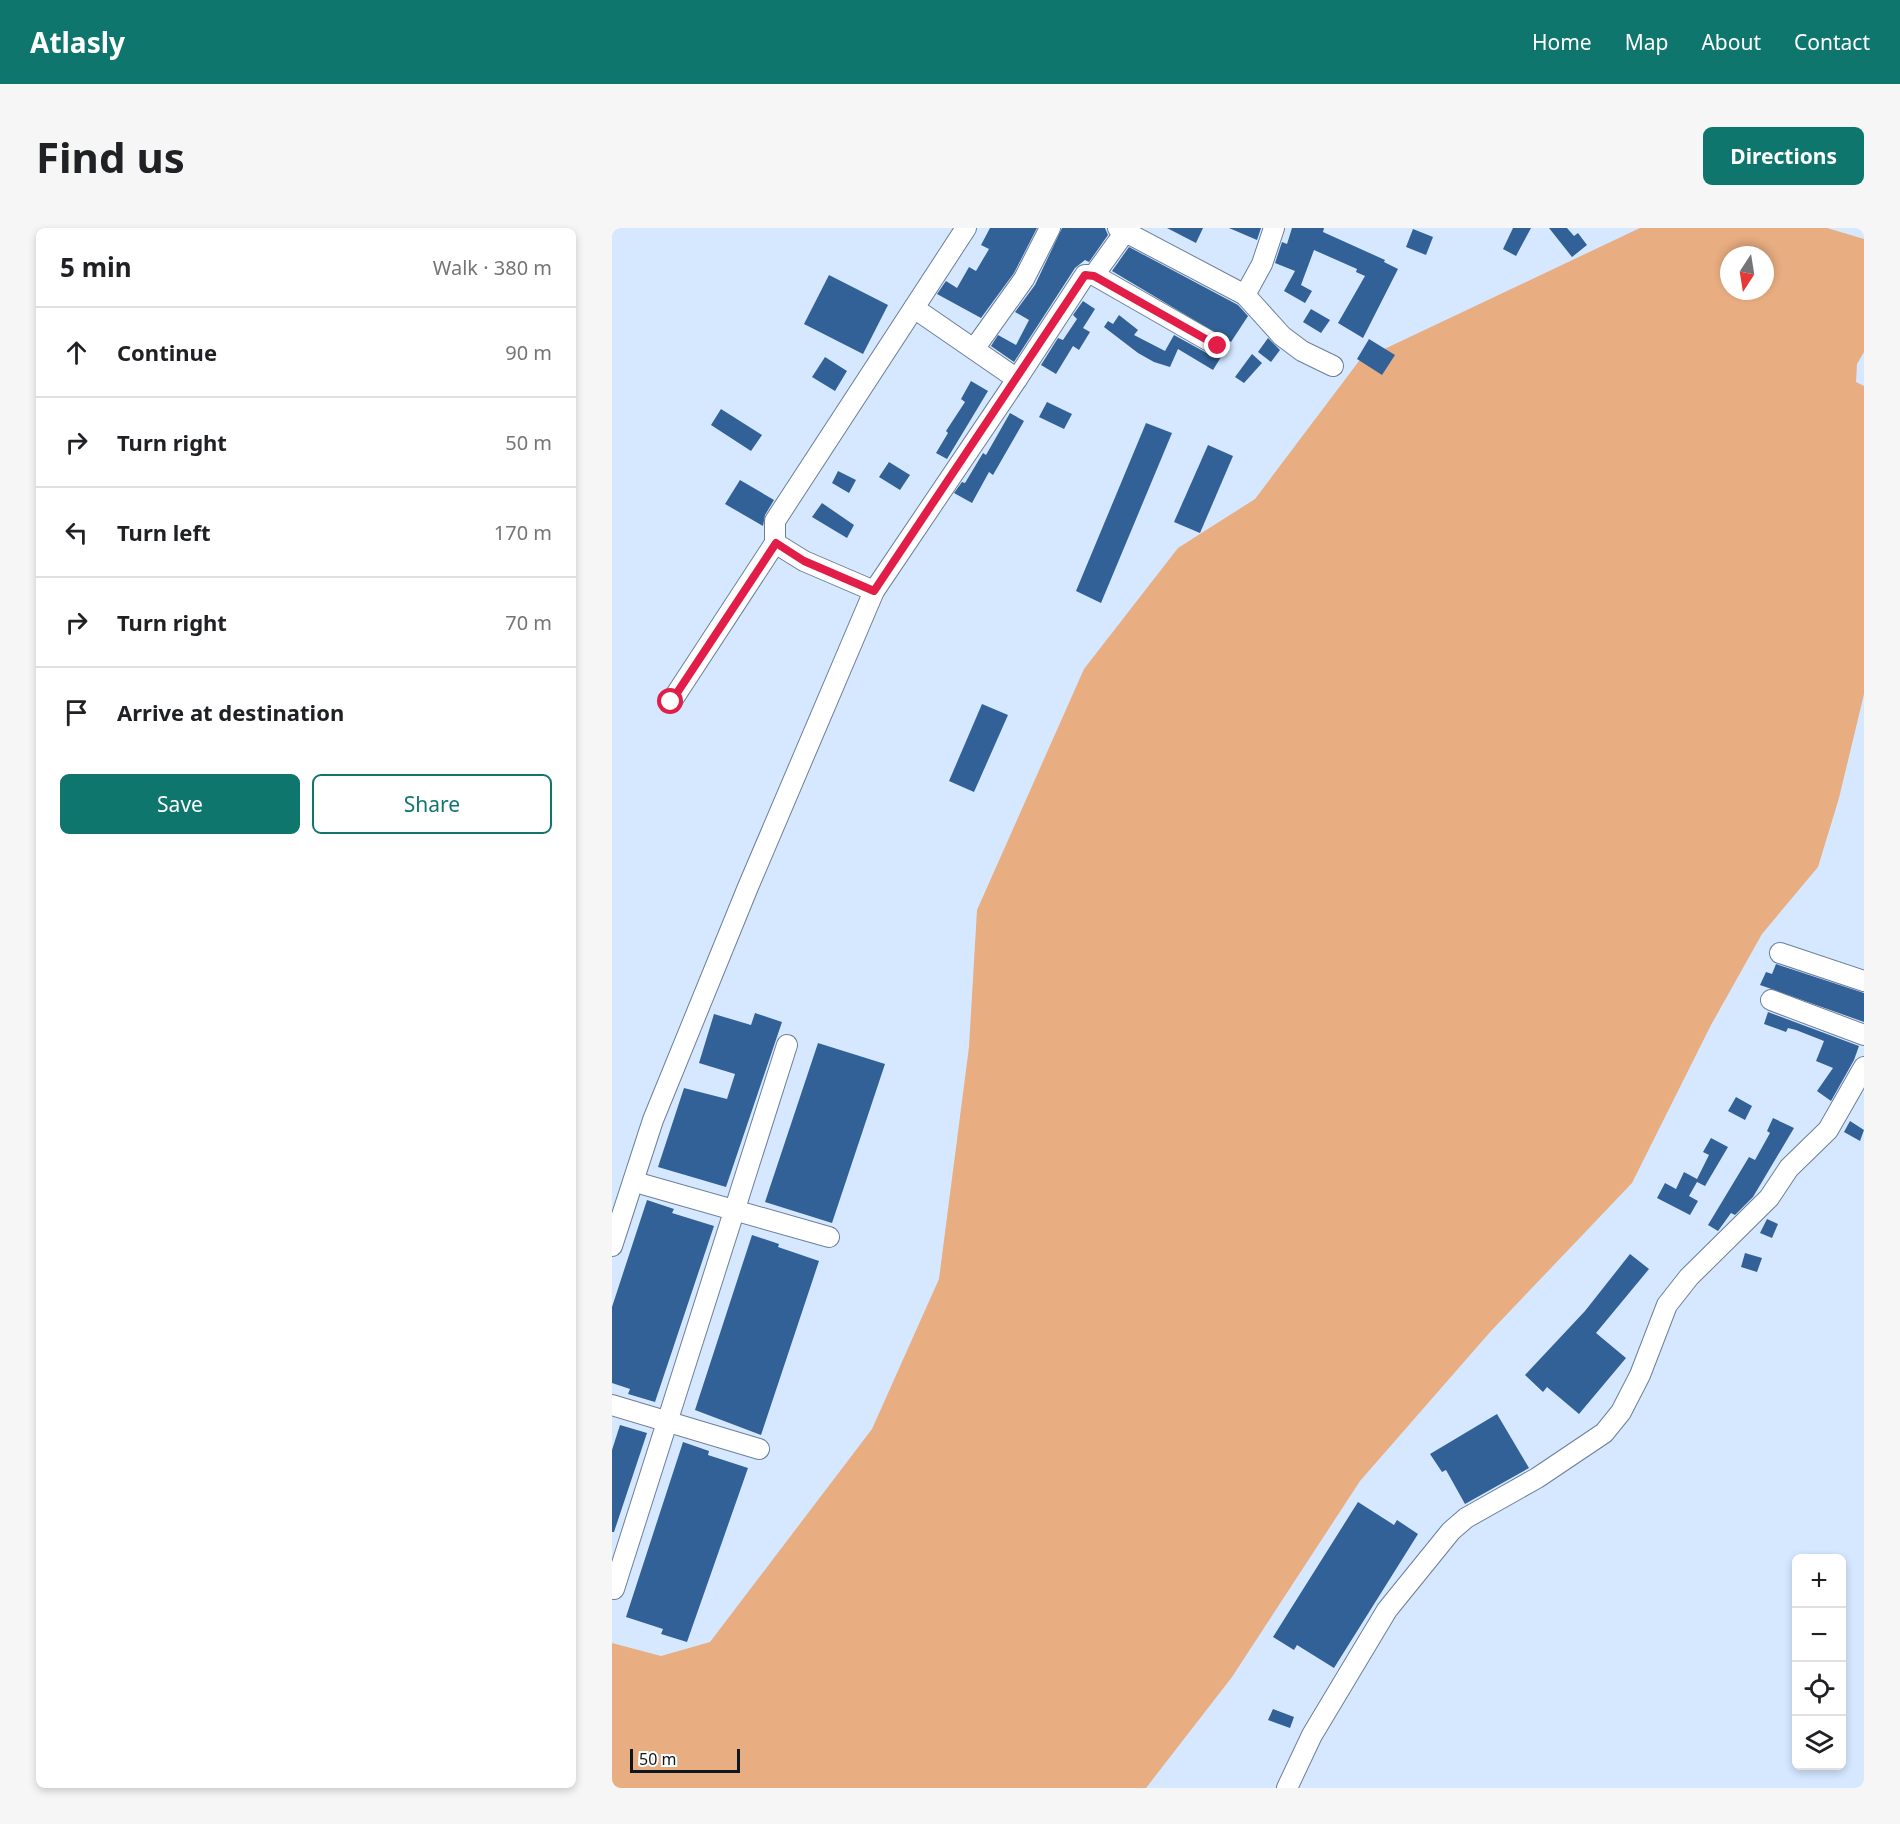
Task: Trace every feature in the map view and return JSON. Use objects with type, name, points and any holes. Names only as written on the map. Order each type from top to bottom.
[{"type":"street","points":[[671,702],[776,543],[775,521],[966,228]]},
{"type":"street","points":[[974,349],[1024,279],[1050,228]]},
{"type":"street","points":[[1245,296],[1263,264],[1274,228]]},
{"type":"street","points":[[1094,276],[1121,230],[1149,235],[1245,296],[1282,336],[1302,351],[1333,366]]},
{"type":"street","points":[[612,1246],[635,1182],[653,1120],[748,886],[874,591],[1085,275],[1094,276],[1218,346]]},
{"type":"street","points":[[914,308],[1017,379]]},
{"type":"street","points":[[776,543],[804,561],[874,591]]},
{"type":"street","points":[[1780,953],[1864,981]]},
{"type":"street","points":[[1771,1000],[1864,1035]]},
{"type":"street","points":[[614,1590],[787,1045]]},
{"type":"street","points":[[1287,1788],[1312,1735],[1388,1610],[1451,1531],[1466,1518],[1537,1478],[1604,1433],[1621,1412],[1640,1376],[1667,1305],[1689,1277],[1769,1198],[1789,1168],[1828,1130],[1859,1091],[1864,1067]]},
{"type":"street","points":[[635,1182],[829,1237]]},
{"type":"street","points":[[612,1405],[759,1449]]},
{"type":"shaded area","points":[[1640,228],[1827,228],[1864,239],[1864,352],[1857,364],[1856,382],[1864,386],[1864,694],[1839,798],[1818,867],[1762,934],[1711,1025],[1632,1183],[1491,1331],[1360,1481],[1232,1677],[1146,1788],[612,1788],[612,1643],[661,1656],[710,1642],[872,1429],[939,1279],[969,1047],[977,910],[1084,669],[1178,548],[1255,499],[1359,361]]},
{"type":"building","points":[[990,228],[1037,228],[1014,273],[981,318],[937,294],[946,281],[957,288],[969,267],[976,271],[989,249],[981,245]]},
{"type":"building","points":[[1062,228],[1105,228],[1108,235],[1089,262],[1085,260],[1075,268],[1014,362],[991,346],[998,335],[1016,345],[1029,320],[1015,312],[1035,285]]},
{"type":"building","points":[[1167,228],[1203,228],[1196,243]]},
{"type":"building","points":[[1229,228],[1261,228],[1257,240]]},
{"type":"building","points":[[1292,228],[1324,228],[1323,232],[1385,260],[1384,262],[1398,269],[1363,338],[1338,323],[1365,276],[1356,272],[1357,269],[1314,250],[1301,285],[1312,291],[1305,303],[1284,291],[1295,271],[1275,263],[1282,242],[1287,244]]},
{"type":"building","points":[[1513,228],[1531,228],[1516,256],[1503,249]]},
{"type":"building","points":[[1549,228],[1567,228],[1574,236],[1578,233],[1587,245],[1572,257]]},
{"type":"building","points":[[1413,229],[1433,237],[1426,255],[1406,247]]},
{"type":"building","points":[[1129,247],[1238,305],[1248,316],[1231,342],[1112,271]]},
{"type":"building","points":[[829,275],[888,305],[863,354],[804,324]]},
{"type":"building","points":[[1083,301],[1095,309],[1083,328],[1090,332],[1079,350],[1073,346],[1056,374],[1041,365],[1058,338],[1063,340],[1077,319],[1073,315]]},
{"type":"building","points":[[1311,309],[1330,320],[1321,333],[1303,322]]},
{"type":"building","points":[[1119,315],[1138,330],[1134,335],[1165,351],[1174,335],[1212,356],[1221,357],[1213,370],[1178,349],[1170,367],[1154,362],[1138,353],[1104,327],[1108,321],[1113,324]]},
{"type":"building","points":[[1268,338],[1280,350],[1271,362],[1258,352]]},
{"type":"building","points":[[1369,339],[1395,355],[1382,375],[1357,359]]},
{"type":"building","points":[[1252,354],[1262,363],[1244,383],[1235,377]]},
{"type":"building","points":[[825,357],[847,371],[835,391],[812,377]]},
{"type":"building","points":[[971,381],[988,391],[947,459],[936,453],[948,433],[946,431],[965,402],[961,399]]},
{"type":"building","points":[[1047,402],[1072,414],[1064,429],[1039,417]]},
{"type":"building","points":[[721,409],[762,435],[751,451],[711,425]]},
{"type":"building","points":[[1010,413],[1024,421],[993,475],[989,472],[972,503],[954,493],[962,482],[965,483],[983,453],[986,455]]},
{"type":"building","points":[[1146,423],[1172,433],[1101,603],[1076,591]]},
{"type":"building","points":[[1208,445],[1233,456],[1200,533],[1174,522]]},
{"type":"building","points":[[889,462],[910,475],[900,490],[879,477]]},
{"type":"building","points":[[838,471],[856,480],[849,493],[832,483]]},
{"type":"building","points":[[740,480],[774,500],[765,515],[763,526],[725,504]]},
{"type":"building","points":[[822,503],[854,525],[847,538],[812,517]]},
{"type":"building","points":[[982,704],[1008,715],[974,792],[949,781]]},
{"type":"building","points":[[1776,964],[1864,993],[1864,1022],[1760,985],[1766,972],[1772,974]]},
{"type":"building","points":[[1768,1012],[1859,1046],[1854,1060],[1831,1101],[1817,1091],[1833,1068],[1816,1061],[1824,1041],[1796,1030],[1788,1028],[1786,1032],[1764,1024]]},
{"type":"building","points":[[755,1013],[782,1022],[726,1187],[658,1167],[684,1088],[727,1099],[735,1074],[699,1063],[714,1014],[751,1025]]},
{"type":"building","points":[[818,1043],[885,1064],[832,1223],[765,1202]]},
{"type":"building","points":[[1736,1097],[1752,1106],[1745,1120],[1728,1111]]},
{"type":"building","points":[[1773,1118],[1794,1128],[1753,1197],[1735,1215],[1731,1213],[1718,1231],[1708,1225],[1749,1157],[1755,1160],[1770,1133],[1767,1131]]},
{"type":"building","points":[[1850,1121],[1864,1130],[1860,1141],[1844,1132]]},
{"type":"building","points":[[1711,1138],[1728,1147],[1705,1186],[1697,1182],[1689,1196],[1698,1201],[1690,1215],[1657,1198],[1665,1183],[1676,1189],[1684,1172],[1697,1179],[1709,1155],[1703,1152]]},
{"type":"building","points":[[647,1200],[674,1209],[672,1213],[714,1226],[655,1402],[628,1394],[630,1389],[612,1383],[612,1307]]},
{"type":"building","points":[[1767,1219],[1778,1224],[1772,1238],[1760,1233]]},
{"type":"building","points":[[752,1235],[819,1261],[761,1435],[695,1410]]},
{"type":"building","points":[[1745,1253],[1762,1258],[1757,1272],[1741,1267]]},
{"type":"building","points":[[1630,1254],[1649,1269],[1596,1333],[1626,1358],[1579,1414],[1547,1387],[1543,1392],[1525,1375],[1585,1311]]},
{"type":"building","points":[[1497,1414],[1529,1468],[1465,1504],[1446,1470],[1442,1472],[1430,1454]]},
{"type":"building","points":[[620,1425],[647,1433],[614,1532],[612,1532],[612,1450]]},
{"type":"building","points":[[683,1442],[709,1451],[708,1455],[748,1468],[687,1642],[661,1634],[663,1629],[626,1617]]},
{"type":"building","points":[[1358,1502],[1394,1525],[1397,1520],[1418,1534],[1334,1668],[1297,1645],[1294,1650],[1273,1637]]},
{"type":"building","points":[[1273,1709],[1294,1717],[1290,1728],[1268,1720]]},
{"type":"route","points":[[671,702],[776,543],[804,561],[874,591],[1085,275],[1094,276],[1218,346]]}]
